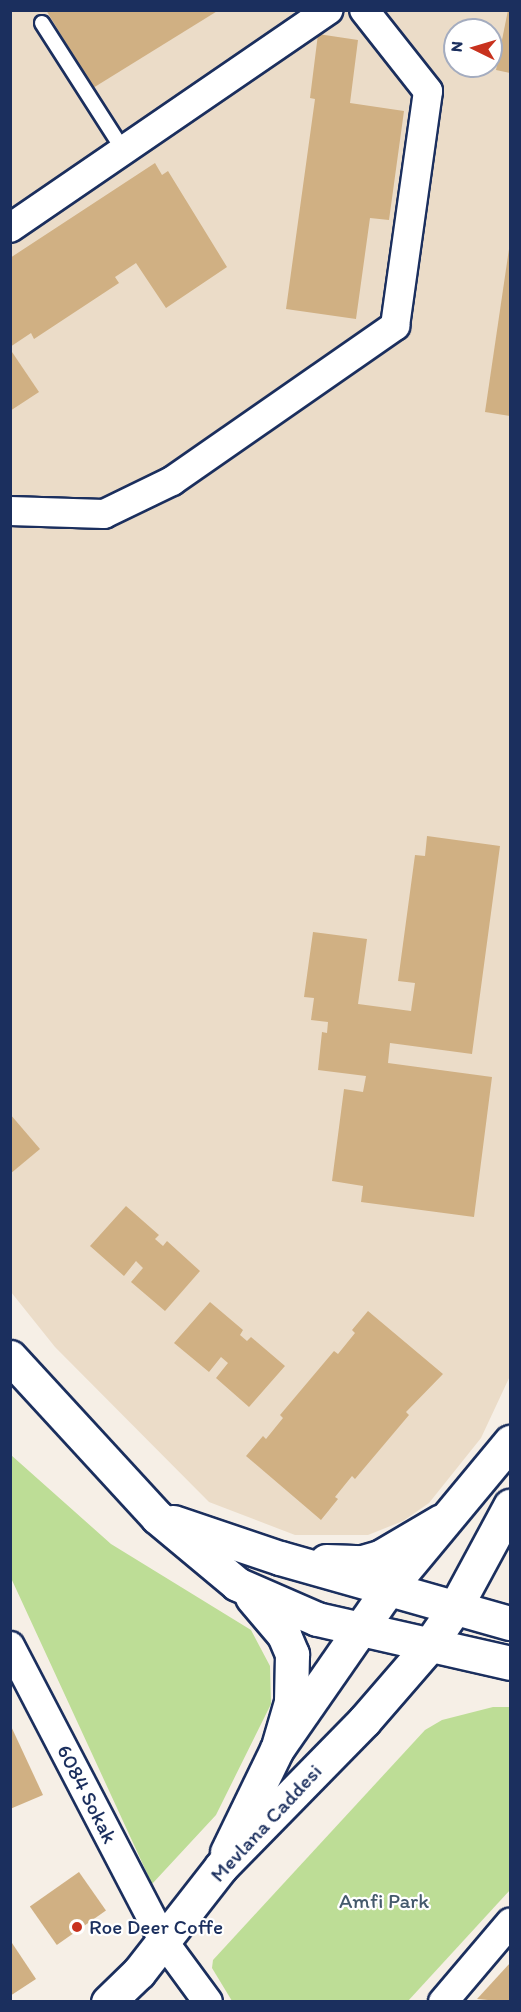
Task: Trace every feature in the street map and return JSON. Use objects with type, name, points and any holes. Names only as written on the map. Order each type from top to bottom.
[{"type":"street","points":[[10,228],[328,10]]},
{"type":"street","points":[[10,511],[104,514],[172,481],[394,326],[428,91],[364,10]]},
{"type":"street","points":[[10,1357],[157,1517],[237,1584],[273,1618],[292,1654],[291,1702],[277,1749]]},
{"type":"street","points":[[221,1867],[255,1788],[277,1749],[389,1588],[510,1442]]},
{"type":"street","name":"Mevlana Caddesi","points":[[108,2001],[164,1942],[221,1867],[364,1721],[428,1647],[456,1606],[510,1506]]},
{"type":"street","points":[[157,1517],[280,1558],[510,1623]]},
{"type":"street","points":[[280,1558],[362,1562],[396,1549],[444,1519]]},
{"type":"street","points":[[237,1584],[292,1610],[361,1630],[428,1647],[510,1663]]},
{"type":"street","name":"6084 Sokak","points":[[10,1646],[164,1942],[208,2001]]},
{"type":"street","points":[[443,2001],[510,1923]]},
{"type":"lane","points":[[42,23],[124,151]]},
{"type":"shaded area","points":[[10,11],[510,11],[510,1376],[481,1438],[429,1503],[403,1521],[368,1535],[295,1535],[209,1502],[55,1347],[11,1292]]},
{"type":"green space","points":[[11,1455],[111,1544],[251,1630],[270,1666],[271,1704],[216,1815],[152,1884],[11,1578]]},
{"type":"green space","name":"Amfi Park","points":[[493,1707],[510,1707],[510,1890],[408,2001],[232,2001],[212,1968],[213,1960],[425,1730],[442,1720]]},
{"type":"building","points":[[46,10],[219,10],[93,88]]},
{"type":"building","points":[[508,10],[510,10],[510,73],[503,72],[503,35]]},
{"type":"building","points":[[318,34],[358,40],[350,103],[404,111],[389,220],[370,218],[356,319],[286,309],[315,99],[310,98]]},
{"type":"building","points":[[155,163],[162,175],[168,171],[227,267],[166,308],[136,263],[115,277],[119,283],[34,339],[31,333],[10,347],[10,258]]},
{"type":"building","points":[[510,249],[510,416],[485,412]]},
{"type":"building","points":[[10,349],[39,392],[10,411]]},
{"type":"building","points":[[427,836],[500,846],[472,1054],[390,1043],[388,1063],[492,1077],[474,1217],[361,1202],[363,1186],[332,1181],[344,1089],[363,1092],[366,1076],[318,1070],[322,1032],[327,1033],[328,1022],[311,1020],[314,998],[304,997],[313,932],[367,939],[358,1004],[411,1011],[415,983],[398,981],[415,855],[425,856]]},
{"type":"building","points":[[10,1114],[40,1149],[10,1174]]},
{"type":"building","points":[[126,1206],[159,1235],[155,1239],[163,1246],[167,1241],[200,1271],[165,1311],[131,1282],[143,1268],[136,1261],[124,1276],[90,1246]]},
{"type":"building","points":[[210,1302],[243,1330],[240,1335],[247,1341],[251,1337],[285,1366],[249,1407],[216,1378],[228,1363],[221,1357],[209,1372],[174,1343]]},
{"type":"building","points":[[368,1311],[443,1374],[406,1412],[409,1415],[355,1479],[352,1476],[335,1497],[338,1499],[321,1520],[246,1456],[263,1436],[266,1439],[283,1418],[280,1415],[334,1351],[338,1354],[355,1333],[352,1330]]},
{"type":"building","points":[[10,1724],[43,1795],[10,1809]]},
{"type":"building","points":[[79,1872],[106,1911],[57,1945],[30,1906]]},
{"type":"building","points":[[10,1940],[36,1979],[10,1996]]},
{"type":"building","points":[[510,1963],[510,2002],[477,1999]]},
{"type":"place","name":"Roe Deer Coffe","points":[[77,1927]]}]
